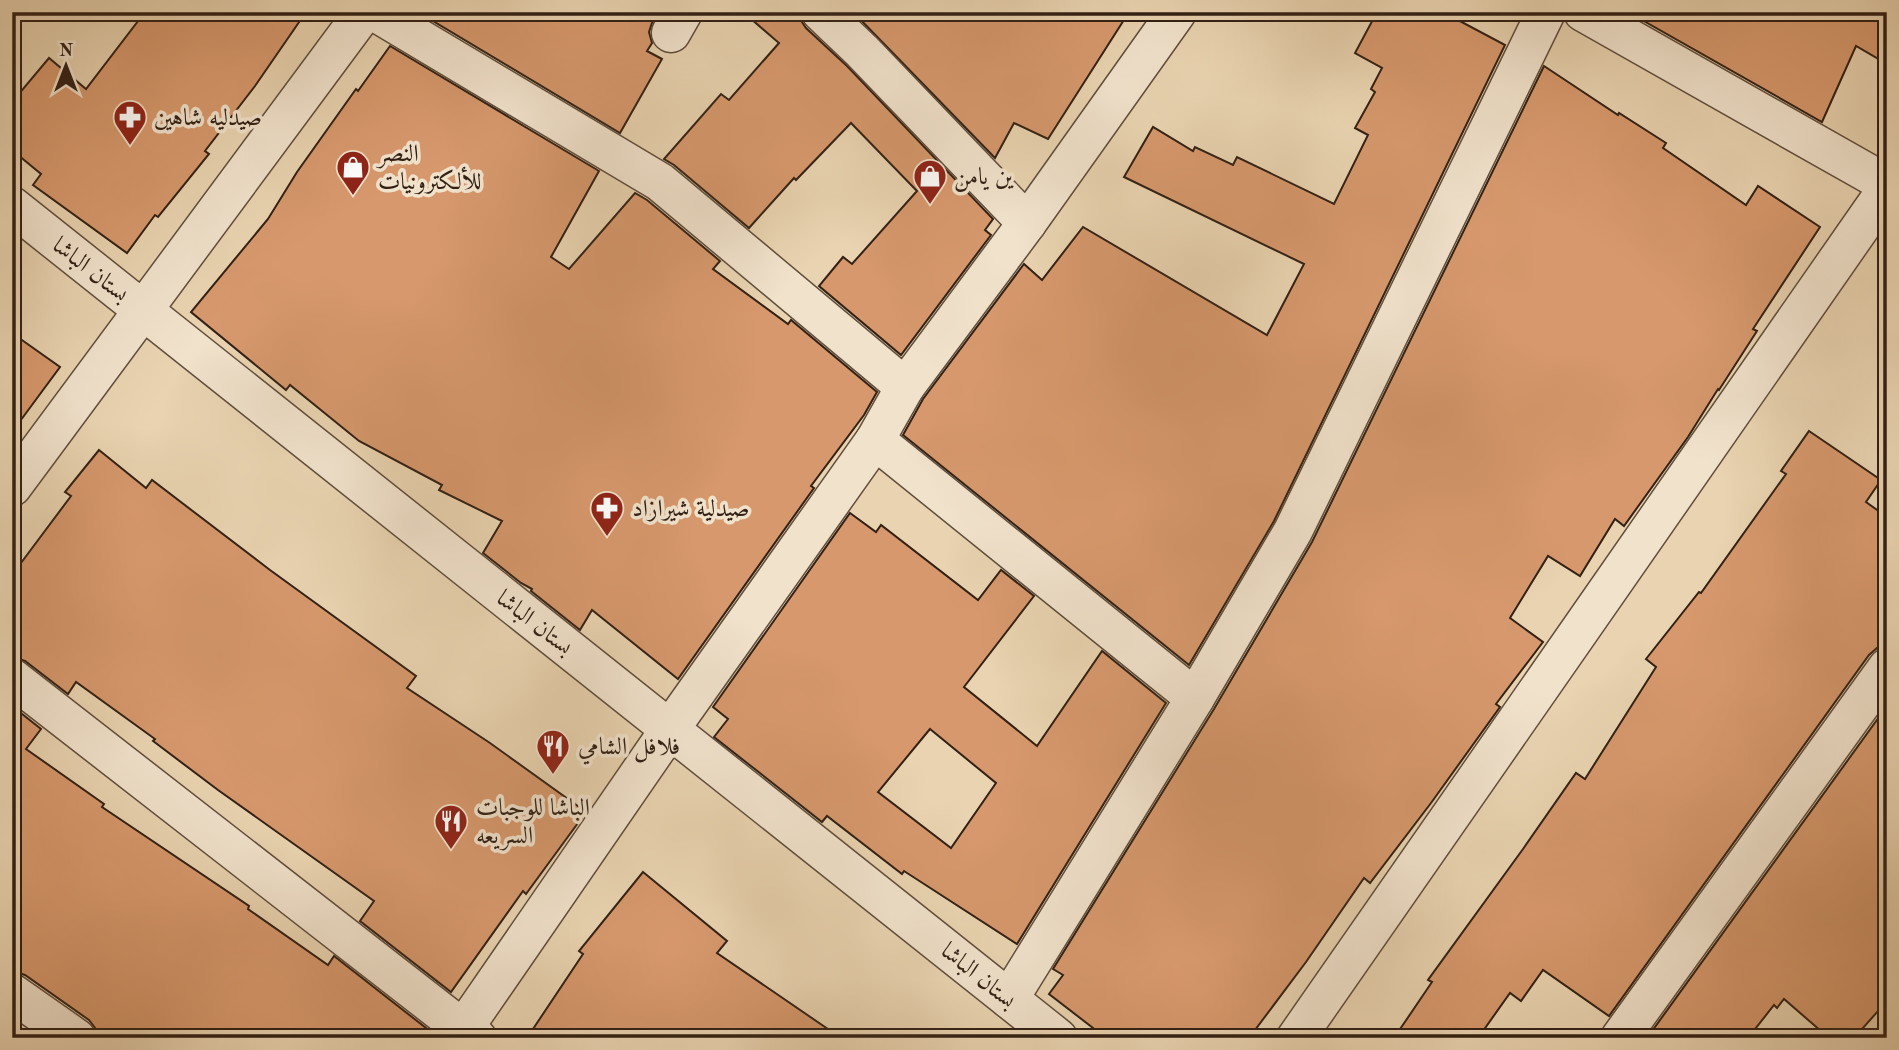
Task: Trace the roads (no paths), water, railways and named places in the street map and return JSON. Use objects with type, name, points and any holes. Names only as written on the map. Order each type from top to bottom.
[{"type":"street","points":[[12,487],[364,12]]},
{"type":"street","points":[[375,12],[660,182],[905,387]]},
{"type":"street","points":[[821,12],[1027,223]]},
{"type":"street","points":[[12,678],[466,1035],[670,729],[875,440],[905,387],[1027,223],[1177,12]]},
{"type":"street","points":[[1009,999],[1195,698],[1293,531],[1546,12]]},
{"type":"street","points":[[1296,1038],[1887,187],[1583,12]]},
{"type":"street","name":"بستان الباشا","points":[[12,206],[1058,1038]]},
{"type":"street","points":[[875,440],[1195,698]]},
{"type":"street","points":[[1620,1038],[1887,668]]},
{"type":"street","points":[[12,993],[76,1038]]},
{"type":"place","name":"صيدليه شاهين","points":[[130,147]]},
{"type":"place","name":"النصر للألكترونيات","points":[[353,197]]},
{"type":"place","name":"ين يامن","points":[[930,206]]},
{"type":"place","name":"صيدلية شيرازاد","points":[[607,538]]},
{"type":"place","name":"فلافل الشامي","points":[[553,776]]},
{"type":"place","name":"الباشا للوجبات السريعه","points":[[451,851]]}]
